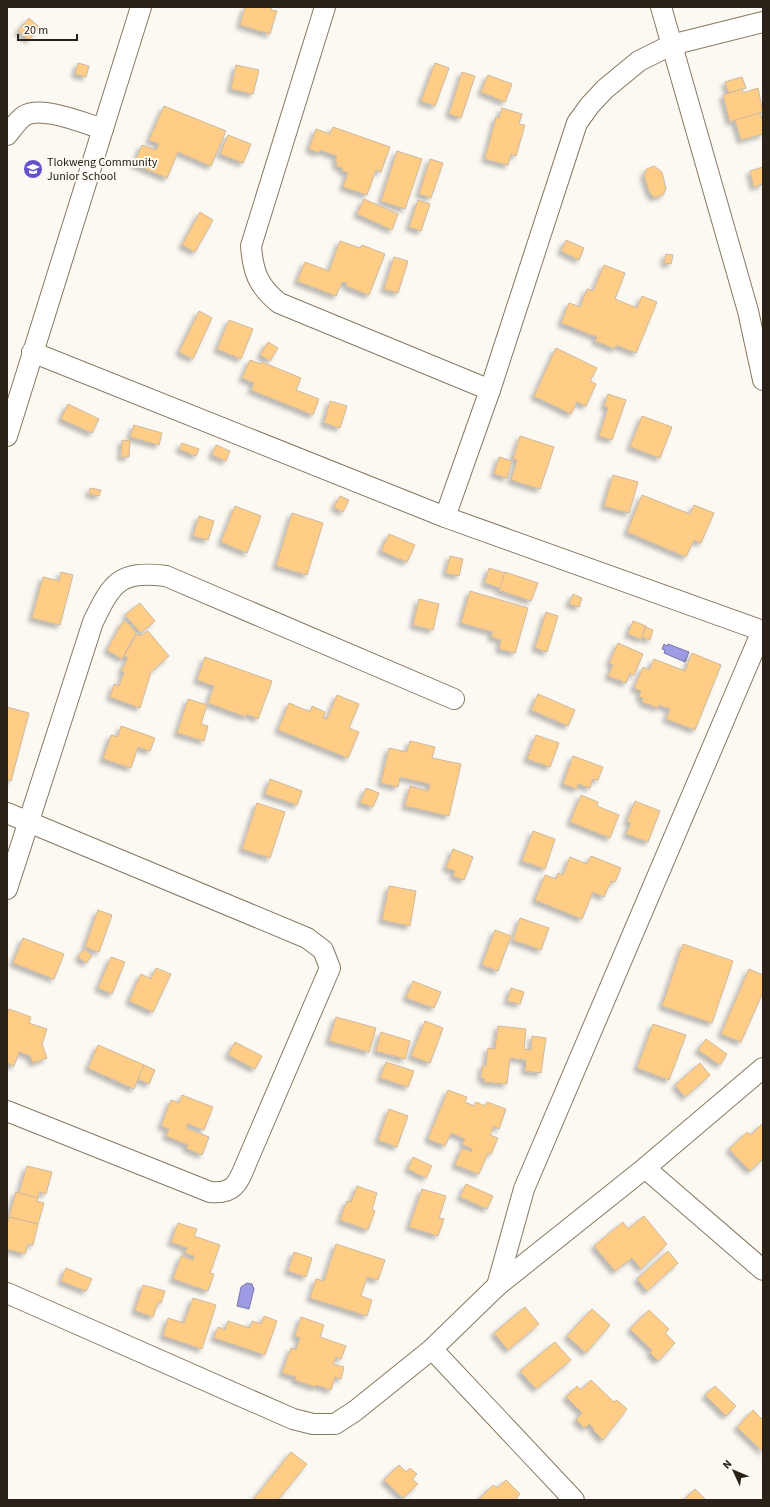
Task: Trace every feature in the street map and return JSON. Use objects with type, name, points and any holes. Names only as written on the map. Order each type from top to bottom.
[{"type":"street","points":[[7,436],[141,7]]},
{"type":"street","points":[[325,7],[251,246],[253,266],[259,280],[267,293],[279,303],[490,390]]},
{"type":"street","points":[[661,7],[671,45],[756,310],[763,380]]},
{"type":"street","points":[[444,517],[490,390],[577,123],[590,104],[605,89],[639,61],[671,45],[763,22]]},
{"type":"street","points":[[7,135],[24,116],[37,111],[47,112],[103,129]]},
{"type":"street","points":[[32,352],[444,517],[762,631],[524,1189],[497,1286]]},
{"type":"street","points":[[7,889],[92,622],[107,592],[118,582],[132,575],[148,574],[166,576],[454,699]]},
{"type":"street","points":[[7,813],[307,938],[323,950],[330,968],[238,1182],[231,1190],[222,1194],[210,1192],[7,1111]]},
{"type":"street","points":[[7,1293],[294,1419],[313,1424],[335,1424],[432,1349],[497,1286],[645,1168],[763,1068]]},
{"type":"street","points":[[645,1168],[763,1270]]},
{"type":"street","points":[[432,1349],[574,1500]]},
{"type":"water","points":[[664,644],[667,646],[668,644],[689,652],[685,662],[664,653],[665,650],[662,649]]},
{"type":"water","points":[[247,1283],[252,1284],[254,1289],[249,1309],[237,1306],[241,1287]]},
{"type":"building","points":[[245,7],[272,7],[271,10],[277,11],[270,34],[240,25]]},
{"type":"building","points":[[29,18],[39,27],[29,40],[18,31]]},
{"type":"building","points":[[78,63],[89,66],[86,77],[75,74]]},
{"type":"building","points":[[435,63],[449,68],[435,106],[421,101]]},
{"type":"building","points":[[236,65],[259,70],[253,94],[231,89]]},
{"type":"building","points":[[462,72],[475,76],[461,118],[449,114]]},
{"type":"building","points":[[488,75],[512,84],[505,102],[481,92]]},
{"type":"building","points":[[742,77],[746,88],[729,93],[725,82]]},
{"type":"building","points":[[758,88],[763,112],[730,122],[723,95],[742,89],[743,93]]},
{"type":"building","points":[[164,106],[226,131],[211,166],[178,152],[167,178],[134,164],[142,145],[156,150],[159,144],[149,140]]},
{"type":"building","points":[[502,108],[522,114],[519,124],[525,125],[516,156],[511,154],[508,165],[485,159],[496,117],[499,118]]},
{"type":"building","points":[[760,113],[763,123],[763,134],[741,140],[735,120]]},
{"type":"building","points":[[333,127],[390,147],[381,172],[376,170],[367,195],[343,187],[348,173],[341,170],[343,168],[336,166],[338,162],[335,162],[337,156],[320,150],[319,153],[309,149],[316,129],[330,134]]},
{"type":"building","points":[[228,135],[251,144],[243,163],[220,154]]},
{"type":"building","points":[[397,151],[422,159],[405,209],[381,201]]},
{"type":"building","points":[[430,159],[443,163],[431,198],[419,194]]},
{"type":"building","points":[[654,166],[662,172],[666,189],[663,195],[656,197],[653,197],[649,191],[644,175],[647,169]]},
{"type":"building","points":[[763,167],[763,184],[754,187],[750,171]]},
{"type":"building","points":[[364,199],[398,214],[392,230],[357,214]]},
{"type":"building","points":[[418,200],[430,204],[421,231],[409,227]]},
{"type":"building","points":[[200,212],[213,220],[195,252],[182,245]]},
{"type":"building","points":[[566,240],[584,248],[579,260],[561,251]]},
{"type":"building","points":[[340,241],[360,248],[362,245],[385,254],[369,295],[346,286],[347,283],[342,282],[336,296],[297,281],[305,262],[329,271]]},
{"type":"building","points":[[666,254],[673,255],[671,264],[664,263]]},
{"type":"building","points":[[394,257],[408,261],[398,293],[384,289]]},
{"type":"building","points":[[604,265],[625,273],[615,299],[637,308],[642,296],[657,302],[636,353],[616,345],[615,349],[595,341],[597,337],[561,323],[569,303],[580,307],[587,289],[593,291]]},
{"type":"building","points":[[199,311],[212,318],[193,359],[179,352]]},
{"type":"building","points":[[229,320],[253,329],[241,359],[217,349]]},
{"type":"building","points":[[268,342],[278,348],[270,361],[260,355]]},
{"type":"building","points":[[556,348],[597,368],[590,381],[596,384],[586,406],[577,402],[571,414],[534,396]]},
{"type":"building","points":[[250,360],[261,364],[262,362],[301,378],[296,390],[319,399],[313,415],[251,390],[254,383],[242,378]]},
{"type":"building","points":[[608,394],[626,400],[612,440],[599,436],[608,408],[604,406]]},
{"type":"building","points":[[330,401],[347,406],[340,428],[324,423]]},
{"type":"building","points":[[68,404],[99,419],[92,433],[61,419]]},
{"type":"building","points":[[642,416],[672,427],[660,458],[630,447]]},
{"type":"building","points":[[134,425],[162,433],[159,445],[130,437]]},
{"type":"building","points":[[520,436],[554,447],[540,489],[511,480],[517,460],[513,459]]},
{"type":"building","points":[[122,440],[130,441],[129,457],[121,457]]},
{"type":"building","points":[[182,443],[199,449],[196,456],[179,449]]},
{"type":"building","points":[[216,445],[230,451],[226,461],[212,455]]},
{"type":"building","points":[[499,457],[512,461],[507,478],[494,474]]},
{"type":"building","points":[[613,475],[638,482],[629,513],[604,506]]},
{"type":"building","points":[[90,488],[101,490],[99,496],[89,494]]},
{"type":"building","points":[[642,495],[690,514],[694,505],[714,513],[701,543],[694,540],[686,557],[627,532]]},
{"type":"building","points":[[340,496],[349,500],[343,512],[334,507]]},
{"type":"building","points":[[235,506],[261,516],[247,553],[221,542]]},
{"type":"building","points":[[292,513],[323,523],[307,575],[276,566]]},
{"type":"building","points":[[199,516],[214,521],[208,540],[193,536]]},
{"type":"building","points":[[389,534],[415,545],[407,562],[381,551]]},
{"type":"building","points":[[450,556],[463,559],[459,576],[446,573]]},
{"type":"building","points":[[489,568],[505,573],[500,588],[485,583]]},
{"type":"building","points":[[61,572],[73,575],[60,625],[32,618],[43,577],[59,581]]},
{"type":"building","points":[[505,572],[538,583],[531,601],[499,590]]},
{"type":"building","points":[[470,591],[528,608],[515,653],[499,649],[501,640],[491,637],[493,632],[461,623]]},
{"type":"building","points":[[573,594],[582,598],[579,607],[569,604]]},
{"type":"building","points":[[419,599],[439,604],[433,630],[413,625]]},
{"type":"building","points":[[140,603],[155,621],[141,633],[125,615]]},
{"type":"building","points":[[546,612],[558,616],[547,652],[535,648]]},
{"type":"building","points":[[123,621],[129,624],[136,633],[122,659],[107,650]]},
{"type":"building","points":[[633,621],[646,626],[641,639],[628,634]]},
{"type":"building","points":[[646,627],[653,630],[650,640],[642,637]]},
{"type":"building","points":[[148,631],[169,656],[151,672],[140,708],[110,697],[114,684],[119,686],[124,672],[121,671],[128,658],[124,656],[137,634],[140,636]]},
{"type":"building","points":[[618,643],[643,654],[634,675],[630,673],[626,683],[608,676],[613,665],[609,663]]},
{"type":"building","points":[[692,653],[721,665],[695,730],[666,719],[670,709],[659,705],[658,708],[642,702],[643,698],[639,697],[641,691],[634,688],[643,667],[649,670],[654,659],[685,671]]},
{"type":"building","points":[[205,657],[272,681],[258,719],[247,714],[246,717],[208,703],[214,686],[197,680]]},
{"type":"building","points":[[538,694],[575,710],[568,726],[531,710]]},
{"type":"building","points":[[337,695],[359,704],[349,728],[359,732],[348,758],[278,730],[289,703],[310,712],[312,706],[325,712],[323,718],[327,719]]},
{"type":"building","points":[[188,699],[207,705],[201,724],[208,726],[204,741],[177,733]]},
{"type":"building","points":[[7,707],[29,713],[11,781],[7,780]]},
{"type":"building","points":[[121,726],[155,738],[150,751],[138,747],[131,768],[103,759],[111,735],[118,737]]},
{"type":"building","points":[[536,735],[559,743],[550,767],[527,759]]},
{"type":"building","points":[[410,741],[435,747],[432,758],[461,764],[449,816],[405,806],[410,786],[428,791],[430,784],[400,777],[398,787],[381,783],[389,748],[407,752]]},
{"type":"building","points":[[573,756],[603,767],[598,780],[593,779],[590,788],[578,784],[577,789],[563,784]]},
{"type":"building","points":[[270,779],[302,791],[297,805],[265,794]]},
{"type":"building","points":[[366,788],[379,793],[373,807],[360,803]]},
{"type":"building","points":[[581,795],[598,802],[597,806],[619,815],[610,838],[570,822]]},
{"type":"building","points":[[635,801],[660,811],[648,842],[626,834],[631,823],[627,821]]},
{"type":"building","points":[[257,803],[285,812],[270,858],[242,849]]},
{"type":"building","points":[[533,831],[555,839],[545,869],[522,861]]},
{"type":"building","points":[[453,849],[473,857],[464,880],[453,876],[455,871],[446,868]]},
{"type":"building","points":[[591,856],[621,868],[615,882],[611,881],[604,897],[593,892],[582,919],[535,900],[545,875],[556,879],[558,873],[563,875],[570,857],[587,864]]},
{"type":"building","points":[[389,886],[416,891],[410,926],[382,920]]},
{"type":"building","points":[[98,910],[112,915],[99,952],[85,947]]},
{"type":"building","points":[[520,918],[549,928],[541,950],[513,940]]},
{"type":"building","points":[[495,930],[511,936],[498,971],[482,965]]},
{"type":"building","points":[[23,938],[64,954],[54,979],[13,963]]},
{"type":"building","points":[[683,944],[733,961],[712,1023],[662,1006]]},
{"type":"building","points":[[84,949],[92,956],[86,963],[78,957]]},
{"type":"building","points":[[111,957],[125,962],[112,994],[98,988]]},
{"type":"building","points":[[156,968],[171,974],[153,1012],[129,1001],[141,974],[151,979]]},
{"type":"building","points":[[749,969],[763,975],[763,992],[741,1042],[721,1034]]},
{"type":"building","points":[[413,981],[441,992],[434,1008],[406,998]]},
{"type":"building","points":[[511,988],[524,992],[520,1004],[507,1001]]},
{"type":"building","points":[[9,1009],[31,1017],[29,1023],[47,1029],[42,1044],[47,1058],[33,1063],[30,1056],[19,1052],[14,1066],[7,1063],[7,1016]]},
{"type":"building","points":[[336,1017],[376,1028],[369,1052],[329,1041]]},
{"type":"building","points":[[425,1021],[443,1028],[430,1063],[411,1056]]},
{"type":"building","points":[[653,1024],[686,1035],[669,1080],[637,1068]]},
{"type":"building","points":[[498,1026],[526,1029],[524,1049],[531,1050],[532,1036],[546,1038],[541,1073],[525,1071],[526,1060],[510,1058],[507,1084],[484,1082],[485,1079],[481,1078],[482,1066],[486,1066],[488,1048],[495,1049]]},
{"type":"building","points":[[381,1032],[410,1041],[405,1059],[376,1051]]},
{"type":"building","points":[[706,1039],[727,1054],[720,1065],[698,1050]]},
{"type":"building","points":[[235,1042],[262,1056],[255,1069],[228,1055]]},
{"type":"building","points":[[98,1045],[144,1065],[134,1089],[88,1068]]},
{"type":"building","points":[[386,1062],[414,1071],[408,1087],[380,1078]]},
{"type":"building","points":[[700,1063],[710,1075],[685,1097],[675,1085]]},
{"type":"building","points":[[144,1065],[155,1070],[149,1084],[138,1079]]},
{"type":"building","points":[[448,1090],[467,1097],[465,1102],[474,1106],[476,1102],[485,1106],[487,1102],[506,1109],[499,1129],[494,1126],[490,1135],[498,1138],[491,1154],[488,1153],[479,1174],[455,1165],[462,1148],[471,1152],[472,1149],[462,1144],[465,1139],[451,1133],[445,1146],[428,1139]]},
{"type":"building","points":[[182,1095],[213,1107],[204,1130],[188,1124],[186,1128],[209,1137],[202,1155],[186,1148],[188,1145],[166,1136],[169,1129],[161,1126],[171,1100],[179,1103]]},
{"type":"building","points":[[389,1109],[408,1116],[397,1147],[378,1140]]},
{"type":"building","points":[[763,1123],[763,1159],[750,1171],[729,1149],[747,1132],[751,1135]]},
{"type":"building","points":[[413,1157],[432,1166],[426,1178],[408,1169]]},
{"type":"building","points":[[27,1166],[52,1172],[46,1194],[39,1192],[38,1198],[19,1193]]},
{"type":"building","points":[[466,1184],[493,1196],[487,1209],[460,1197]]},
{"type":"building","points":[[357,1186],[377,1193],[372,1209],[375,1211],[368,1230],[340,1220],[347,1201],[351,1202]]},
{"type":"building","points":[[422,1189],[446,1196],[439,1218],[444,1219],[438,1236],[409,1227]]},
{"type":"building","points":[[16,1192],[38,1198],[37,1201],[44,1203],[38,1224],[9,1217]]},
{"type":"building","points":[[644,1216],[667,1244],[641,1269],[632,1258],[615,1271],[594,1246],[623,1222],[628,1229]]},
{"type":"building","points":[[9,1217],[38,1224],[33,1245],[28,1244],[25,1254],[7,1249],[7,1225]]},
{"type":"building","points":[[178,1223],[197,1229],[194,1236],[220,1245],[210,1273],[214,1274],[208,1291],[173,1279],[181,1256],[193,1260],[194,1256],[185,1253],[187,1248],[171,1242]]},
{"type":"building","points":[[336,1244],[385,1260],[378,1280],[367,1277],[361,1296],[372,1300],[367,1316],[310,1298],[316,1279],[324,1281]]},
{"type":"building","points":[[668,1251],[678,1263],[647,1291],[637,1279]]},
{"type":"building","points":[[294,1252],[312,1258],[306,1277],[288,1271]]},
{"type":"building","points":[[66,1268],[92,1279],[86,1291],[61,1281]]},
{"type":"building","points":[[143,1285],[165,1291],[161,1303],[158,1302],[153,1317],[135,1311]]},
{"type":"building","points":[[193,1298],[216,1305],[202,1349],[163,1336],[168,1318],[184,1323]]},
{"type":"building","points":[[525,1307],[539,1324],[508,1350],[494,1333]]},
{"type":"building","points":[[592,1309],[610,1325],[586,1353],[567,1336]]},
{"type":"building","points":[[649,1310],[669,1329],[665,1333],[675,1343],[658,1361],[650,1353],[652,1350],[630,1329]]},
{"type":"building","points":[[264,1316],[277,1321],[265,1355],[214,1338],[218,1327],[225,1330],[228,1321],[250,1328],[252,1321],[261,1324]]},
{"type":"building","points":[[301,1317],[324,1325],[320,1337],[346,1346],[341,1359],[336,1357],[333,1364],[344,1367],[341,1379],[335,1377],[331,1390],[316,1385],[315,1387],[295,1380],[296,1377],[282,1373],[291,1348],[296,1350],[300,1338],[295,1336]]},
{"type":"building","points":[[555,1342],[571,1360],[536,1389],[520,1371]]},
{"type":"building","points":[[591,1380],[614,1402],[617,1400],[627,1409],[603,1440],[589,1424],[585,1428],[576,1420],[582,1413],[566,1397],[577,1386],[581,1390]]},
{"type":"building","points":[[715,1386],[736,1406],[726,1416],[705,1395]]},
{"type":"building","points":[[753,1410],[763,1420],[763,1452],[737,1427]]},
{"type":"building","points":[[291,1452],[307,1464],[278,1500],[255,1500],[254,1499]]},
{"type":"building","points":[[399,1465],[406,1472],[410,1468],[417,1474],[412,1479],[418,1484],[403,1498],[384,1480]]},
{"type":"building","points":[[506,1480],[520,1494],[515,1500],[478,1500],[493,1485],[497,1488]]},
{"type":"building","points":[[695,1489],[706,1500],[684,1500]]},
{"type":"place","name":"Tlokweng Community Junior School","points":[[33,169]]}]
